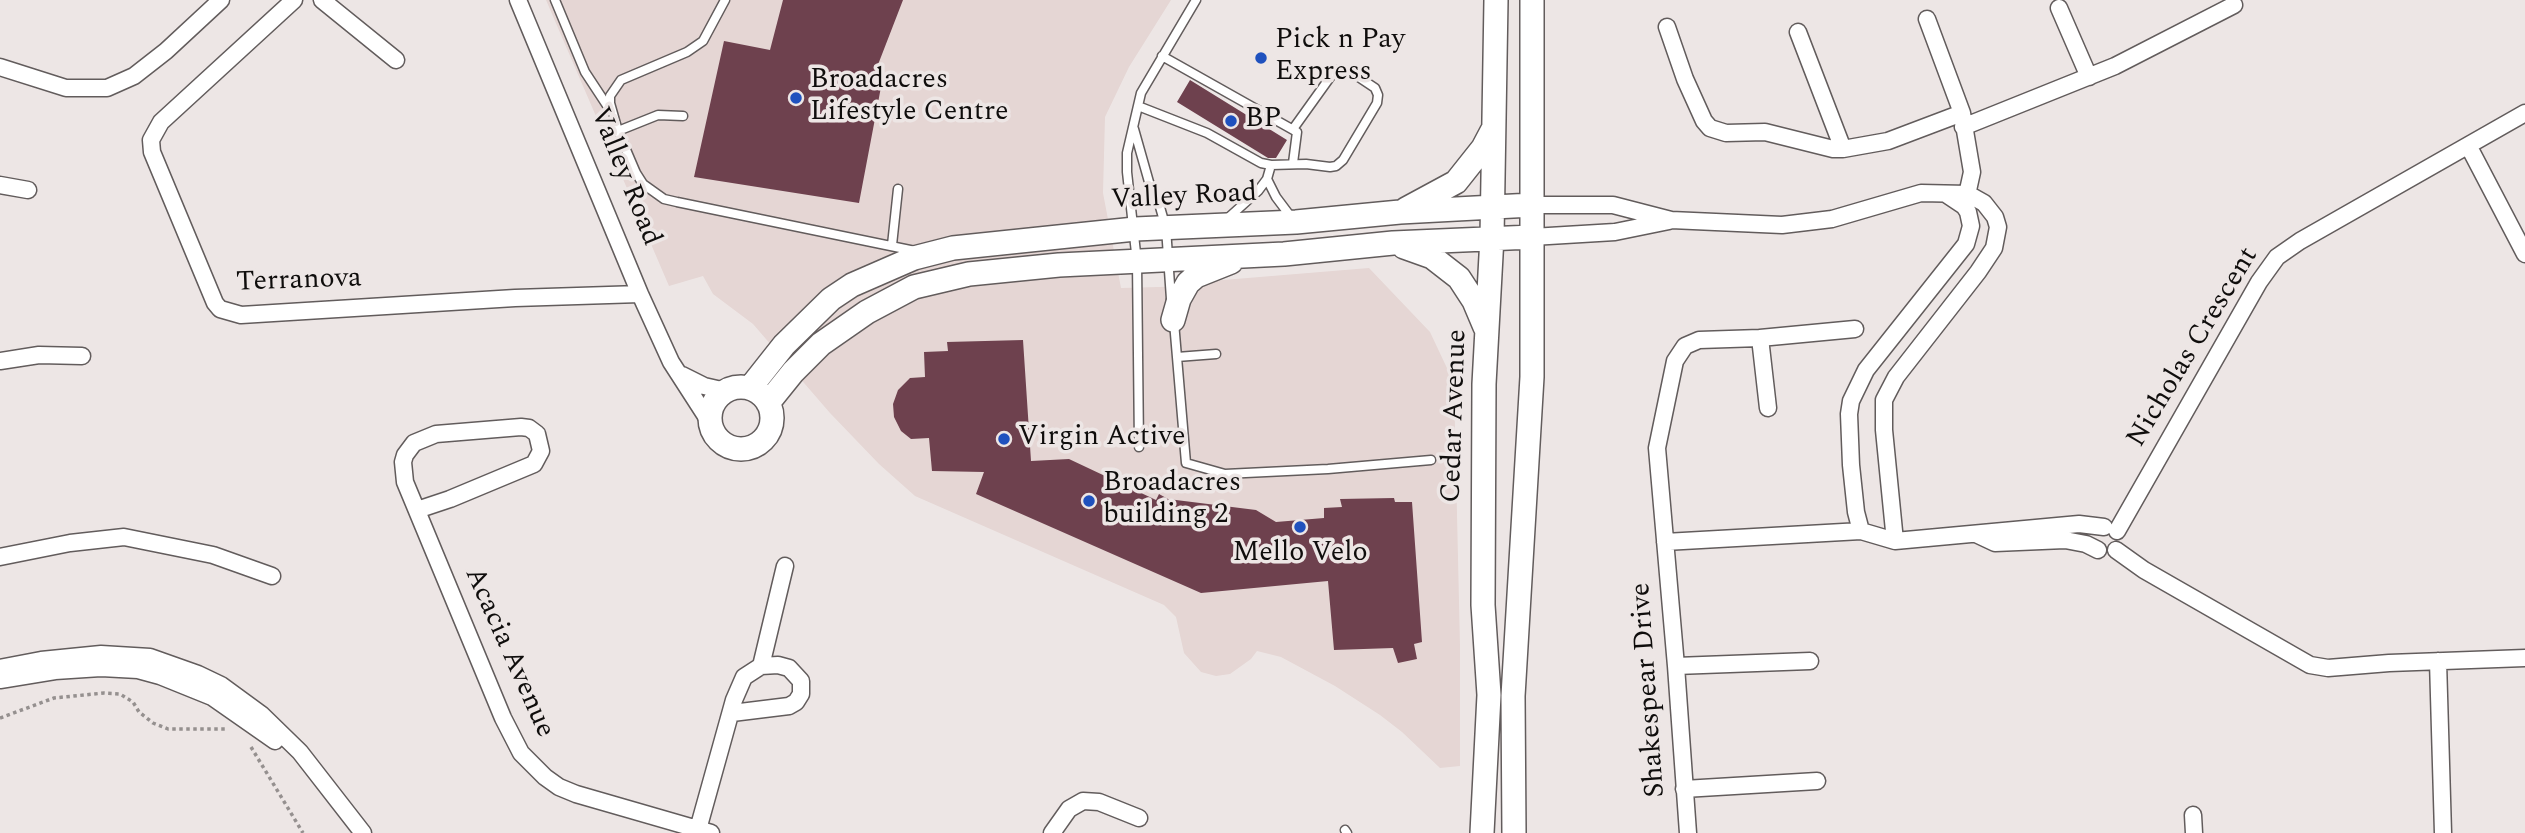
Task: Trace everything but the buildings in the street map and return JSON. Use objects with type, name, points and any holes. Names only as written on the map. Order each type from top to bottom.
[{"type":"street","points":[[0,66],[66,88],[107,88],[134,76],[166,51],[221,0]]},
{"type":"street","name":"Terranova","points":[[294,0],[161,122],[151,140],[152,152],[215,303],[220,309],[241,315],[502,298],[640,294]]},
{"type":"street","points":[[322,0],[396,60]]},
{"type":"street","name":"Valley Road","points":[[518,0],[640,294],[680,374],[711,424]]},
{"type":"street","name":"Cedar Avenue","points":[[1482,833],[1489,695],[1483,605],[1484,384],[1492,237],[1496,0]]},
{"type":"street","points":[[1514,833],[1513,696],[1532,377],[1532,0]]},
{"type":"street","points":[[1667,27],[1685,79],[1704,121],[1710,128],[1726,133],[1765,132],[1833,149],[1843,149],[1888,141],[1962,120],[2089,77],[2234,5]]},
{"type":"street","points":[[2059,8],[2089,77]]},
{"type":"street","points":[[1927,19],[1962,120],[1972,173],[1966,200],[1971,226],[1966,244],[1857,386],[1849,414],[1851,465],[1861,531],[1895,541],[2079,524],[2111,529],[2120,537],[2116,550]]},
{"type":"street","points":[[1798,32],[1843,149]]},
{"type":"street","name":"Nicholas Crescent","points":[[2111,529],[2259,282],[2277,257],[2321,229],[2525,113]]},
{"type":"street","points":[[1400,212],[1456,182],[1483,148],[1492,131]]},
{"type":"street","points":[[2469,147],[2525,254]]},
{"type":"street","points":[[0,185],[28,190]]},
{"type":"street","name":"Valley Road","points":[[759,396],[784,345],[831,299],[861,281],[914,258],[953,248],[1135,229],[1296,222],[1400,212],[1532,205],[1613,205],[1671,220],[1782,225],[1815,223],[1921,193],[1945,193],[1966,200]]},
{"type":"street","points":[[1895,541],[1883,411],[1888,390],[1994,248],[1998,227],[1995,218],[1984,204],[1966,200]]},
{"type":"street","name":"Valley Road","points":[[759,396],[793,372],[821,344],[867,312],[914,287],[943,279],[1010,268],[1284,254],[1492,237],[1615,232],[1671,220]]},
{"type":"street","points":[[1393,243],[1432,257],[1459,278],[1474,301],[1488,333]]},
{"type":"street","points":[[931,254],[943,279]]},
{"type":"street","points":[[1173,320],[1184,289],[1196,276],[1244,256]]},
{"type":"street","points":[[1768,408],[1760,338],[1855,329]]},
{"type":"street","name":"Shakespear Drive","points":[[1688,833],[1657,438],[1679,352],[1691,342],[1760,338]]},
{"type":"street","points":[[1887,344],[1909,362]]},
{"type":"street","points":[[0,361],[39,355],[82,356]]},
{"type":"street","points":[[680,374],[704,386],[726,391],[736,388],[759,396],[772,413],[766,436],[759,443],[749,448],[731,447],[715,434],[711,424],[712,406],[726,391]]},
{"type":"street","name":"Acacia Avenue","points":[[417,510],[534,464],[541,451],[537,434],[522,427],[424,437],[408,450],[403,462],[405,482],[507,728],[526,758],[559,788],[702,832]]},
{"type":"street","points":[[2098,550],[2095,536],[2098,530],[2111,529]]},
{"type":"street","name":"Shakespear Drive","points":[[1665,542],[1861,531]]},
{"type":"street","points":[[1978,535],[1995,543],[2065,540],[2086,544],[2098,550],[2116,550]]},
{"type":"street","points":[[0,557],[70,542],[124,537],[213,555],[272,576]]},
{"type":"street","points":[[2116,550],[2144,570],[2310,665],[2328,668],[2525,658]]},
{"type":"street","points":[[761,666],[785,566]]},
{"type":"street","points":[[0,668],[41,660],[101,654],[150,657],[198,674],[221,685],[262,715],[300,752],[363,833]]},
{"type":"street","points":[[1676,666],[1810,661]]},
{"type":"street","points":[[2438,662],[2443,833]]},
{"type":"street","points":[[702,832],[732,713],[740,683],[750,672],[761,666],[778,665],[789,668],[801,681],[801,694],[796,702],[789,706],[732,713]]},
{"type":"street","points":[[0,680],[55,671],[117,669],[160,676],[189,686],[231,709],[276,742],[303,770],[354,833]]},
{"type":"street","points":[[1684,789],[1817,781]]},
{"type":"street","points":[[1052,833],[1069,809],[1083,802],[1098,802],[1139,818]]},
{"type":"street","points":[[2193,816],[2194,833]]},
{"type":"lane","points":[[555,0],[584,72],[612,112]]},
{"type":"lane","points":[[725,0],[708,34],[697,46],[621,80],[610,96],[618,131],[636,173],[651,191],[664,199],[931,254]]},
{"type":"lane","points":[[1139,447],[1137,262],[1127,153],[1145,85],[1196,0]]},
{"type":"lane","points":[[1162,56],[1293,129],[1298,134],[1293,163]]},
{"type":"lane","points":[[1138,106],[1207,133],[1261,163],[1325,167],[1340,163],[1377,103],[1378,94],[1351,72],[1338,70],[1293,129]]},
{"type":"lane","points":[[618,131],[659,116],[683,116]]},
{"type":"lane","points":[[1134,129],[1166,228],[1186,463],[1225,474],[1431,460]]},
{"type":"lane","points":[[1219,225],[1258,191],[1267,179],[1271,165]]},
{"type":"lane","points":[[1267,179],[1276,197],[1296,222]]},
{"type":"lane","points":[[892,245],[898,189]]},
{"type":"lane","points":[[1177,357],[1216,354]]},
{"type":"path","points":[[0,718],[54,698],[87,693],[120,694],[133,702],[139,712],[153,723],[168,729],[223,728],[235,733]]},
{"type":"path","points":[[246,739],[303,833]]},
{"type":"shaded area","points":[[546,0],[1171,0],[1129,67],[1105,117],[1103,193],[1121,288],[1195,286],[1211,281],[1369,268],[1430,332],[1454,383],[1460,766],[1440,768],[1380,715],[1335,686],[1281,657],[1257,651],[1251,659],[1230,674],[1216,676],[1201,672],[1184,653],[1176,617],[1164,605],[915,496],[879,464],[830,413],[753,324],[713,294],[703,276],[669,286]]},
{"type":"place","name":"Pick n Pay Express","points":[[1261,58]]},
{"type":"place","name":"Broadacres Lifestyle Centre","points":[[796,98]]},
{"type":"place","name":"BP","points":[[1231,121]]},
{"type":"place","name":"Virgin Active","points":[[1004,439]]},
{"type":"place","name":"Broadacres building 2","points":[[1089,501]]},
{"type":"place","name":"Mello Velo","points":[[1300,527]]}]
